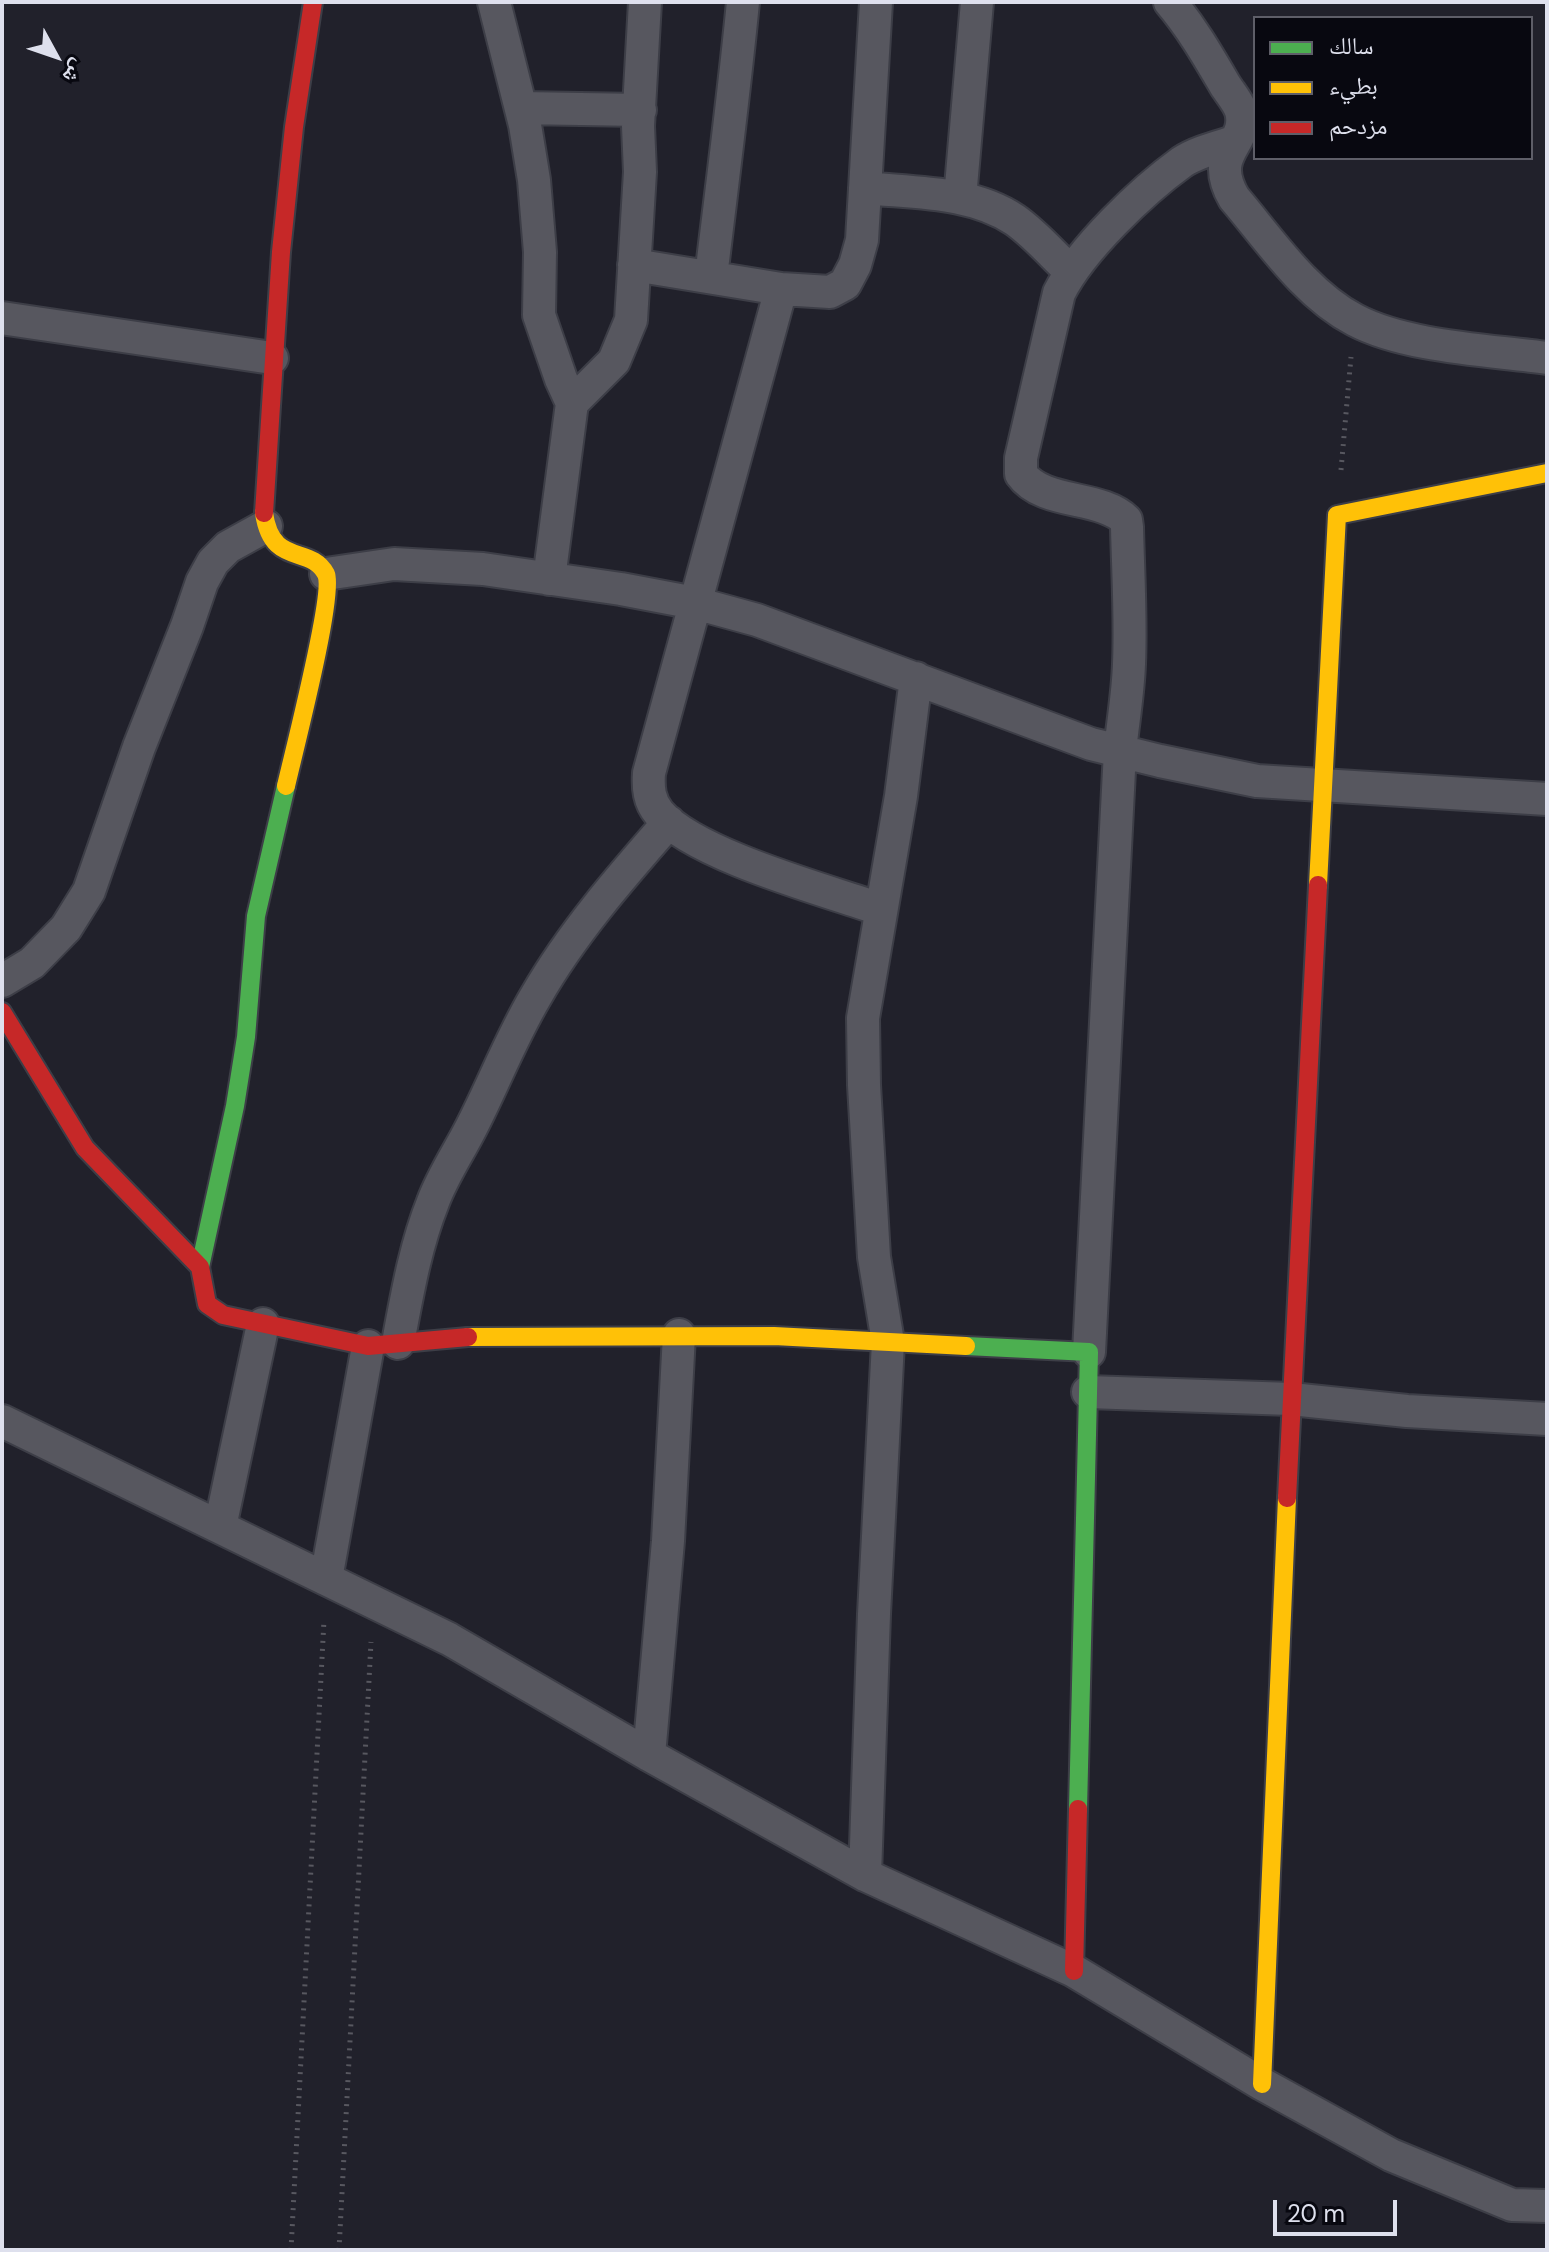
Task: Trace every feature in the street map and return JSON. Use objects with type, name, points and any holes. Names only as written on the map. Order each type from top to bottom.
[{"type":"street","points":[[313,2],[297,96],[272,358],[263,504],[266,526],[272,540],[285,551],[316,563],[326,574],[328,587],[316,657],[256,916],[242,1064],[200,1267],[207,1304],[215,1312],[263,1324],[383,1344],[452,1337],[774,1336],[1089,1352]]},
{"type":"street","points":[[494,2],[521,108],[534,180],[540,252],[539,315],[572,403],[549,579]]},
{"type":"street","points":[[572,403],[614,361],[631,320],[640,172],[645,2]]},
{"type":"street","points":[[711,277],[743,2]]},
{"type":"street","points":[[634,265],[781,289],[830,292],[845,284],[855,265],[862,240],[876,2]]},
{"type":"street","points":[[960,198],[977,2]]},
{"type":"street","points":[[1170,2],[1203,48],[1241,111],[1241,128],[1223,166],[1225,183],[1234,198],[1308,283],[1354,320],[1395,334],[1547,358]]},
{"type":"street","points":[[521,108],[640,110]]},
{"type":"street","points":[[1074,1971],[1089,1352],[1120,751],[1130,640],[1126,520],[1114,512],[1033,485],[1021,474],[1022,446],[1059,293],[1070,271],[1110,226],[1184,161],[1234,142]]},
{"type":"street","points":[[865,188],[960,198],[984,204],[1017,221],[1070,271]]},
{"type":"street","points":[[781,289],[649,773],[648,791],[657,811],[692,838],[739,859],[880,909]]},
{"type":"street","points":[[2,318],[272,358]]},
{"type":"street","points":[[1262,2084],[1291,1399],[1337,515],[1547,473]]},
{"type":"street","points":[[2,981],[32,963],[66,928],[89,891],[139,747],[202,582],[213,562],[228,547],[266,526]]},
{"type":"street","points":[[326,574],[394,564],[483,569],[695,603],[757,620],[1091,744],[1120,751],[1257,781],[1547,799]]},
{"type":"street","points":[[865,1875],[888,1342],[874,1257],[863,1018],[901,796],[916,678]]},
{"type":"street","points":[[326,1579],[383,1344],[450,1162],[471,1127],[506,1049],[537,993],[576,935],[669,822]]},
{"type":"street","points":[[2,1012],[85,1148],[200,1267]]},
{"type":"street","points":[[220,1527],[263,1324]]},
{"type":"street","points":[[649,1755],[668,1541],[679,1335]]},
{"type":"street","points":[[1088,1392],[1291,1399],[1407,1411],[1547,1419]]},
{"type":"street","points":[[2,1421],[449,1639],[865,1875],[1074,1971],[1262,2084],[1391,2155],[1512,2205],[1547,2206]]},
{"type":"path","points":[[1337,515],[1354,320]]},
{"type":"path","points":[[291,2250],[326,1579]]},
{"type":"path","points":[[339,2250],[373,1602]]},
{"type":"traffic: fast","points":[[200,1267],[235,1106],[246,1037],[256,916],[286,786]]},
{"type":"traffic: fast","points":[[966,1346],[1089,1352],[1078,1809]]},
{"type":"traffic: slow","points":[[1318,885],[1337,515],[1547,473]]},
{"type":"traffic: slow","points":[[264,513],[275,542],[283,549],[319,565],[326,574],[325,611],[286,786]]},
{"type":"traffic: slow","points":[[468,1337],[774,1336],[966,1346]]},
{"type":"traffic: slow","points":[[1262,2084],[1287,1498]]},
{"type":"traffic: jam","points":[[264,513],[281,252],[294,127],[313,2]]},
{"type":"traffic: jam","points":[[1287,1498],[1318,885]]},
{"type":"traffic: jam","points":[[2,1012],[85,1148],[200,1267],[207,1304],[223,1315],[368,1346],[468,1337]]},
{"type":"traffic: jam","points":[[1074,1971],[1078,1809]]}]
